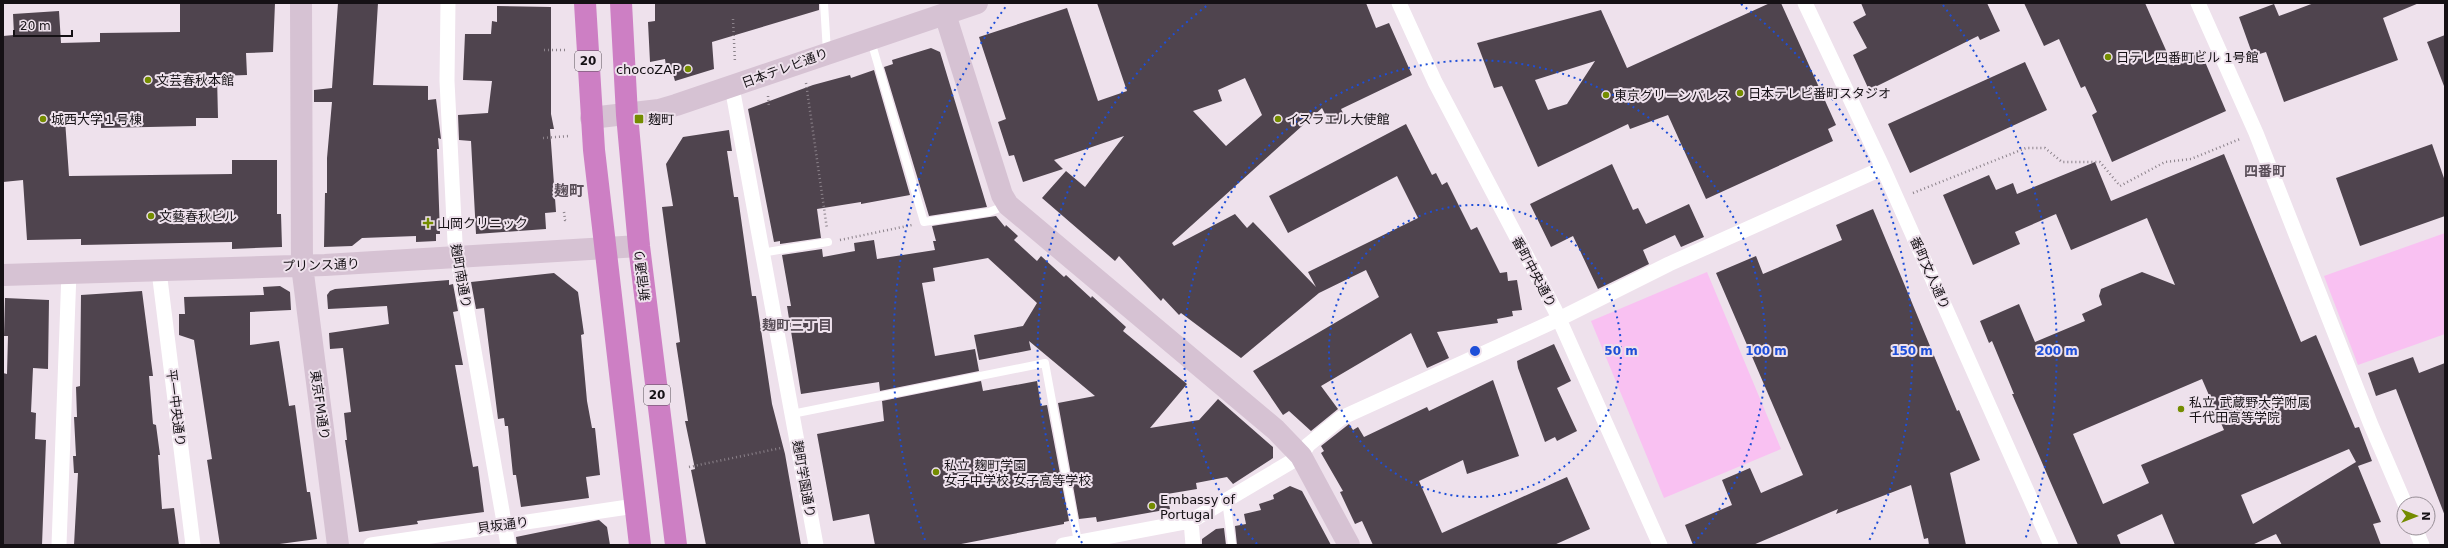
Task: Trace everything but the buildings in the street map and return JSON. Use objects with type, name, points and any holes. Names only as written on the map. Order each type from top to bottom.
[{"type":"highway","name":"20","points":[[585,3],[591,118],[604,249],[640,545]]},
{"type":"highway","name":"新宿通り","points":[[621,3],[627,115],[638,246],[676,545]]},
{"type":"street","name":"東京FM通り","points":[[301,3],[302,266],[338,545]]},
{"type":"street","name":"麹町南通り","points":[[448,3],[447,81],[455,242],[508,545]]},
{"type":"street","name":"日本テレビ通り","points":[[591,118],[627,115],[676,105],[732,87],[870,38],[944,8],[976,3]]},
{"type":"street","name":"番町中央通り","points":[[1398,3],[1436,82],[1558,319],[1660,545]]},
{"type":"street","name":"番町文人通り","points":[[1805,3],[1883,168],[2051,545]]},
{"type":"street","points":[[2198,3],[2256,133],[2371,425],[2402,496]]},
{"type":"street","points":[[944,8],[1002,195],[1008,205],[1276,430],[1301,456],[1349,545]]},
{"type":"street","name":"麹町学園通り","points":[[732,87],[761,254],[816,545]]},
{"type":"street","points":[[1063,545],[1191,521],[1301,456],[1308,445],[1341,418],[1558,319],[1669,264],[1883,168]]},
{"type":"street","name":"プリンス通り","points":[[3,275],[302,266],[458,258],[638,246]]},
{"type":"street","name":"平一中央通り","points":[[160,271],[193,545]]},
{"type":"street","points":[[59,545],[69,272]]},
{"type":"street","name":"貝坂通り","points":[[371,545],[504,524],[635,506]]},
{"type":"street","points":[[1191,521],[1193,545]]},
{"type":"lane","points":[[824,3],[827,53]]},
{"type":"lane","points":[[870,38],[924,222],[989,212],[1008,205]]},
{"type":"lane","points":[[761,254],[828,242]]},
{"type":"lane","points":[[792,414],[1045,363],[1078,542]]},
{"type":"lane","points":[[1226,500],[1232,545]]},
{"type":"path","points":[[733,20],[735,64]]},
{"type":"path","points":[[544,50],[566,50]]},
{"type":"path","points":[[802,61],[828,242],[924,222]]},
{"type":"path","points":[[768,96],[769,107]]},
{"type":"path","points":[[1897,200],[2026,148],[2045,148],[2062,162],[2100,162],[2120,186],[2165,162],[2191,159],[2256,133]]},
{"type":"path","points":[[543,138],[569,136]]},
{"type":"path","points":[[564,212],[565,220],[568,222]]},
{"type":"path","points":[[689,467],[798,445]]},
{"type":"shaded area","points":[[2445,233],[2445,334],[2358,365],[2324,276]]},
{"type":"shaded area","points":[[1707,272],[1781,449],[1664,498],[1591,321]]},
{"type":"place","name":"日テレ四番町ビル 1号館","points":[[2108,57]]},
{"type":"place","name":"chocoZAP","points":[[688,69]]},
{"type":"place","name":"文芸春秋本館","points":[[148,80]]},
{"type":"place","name":"日本テレビ番町スタジオ","points":[[1740,93]]},
{"type":"place","name":"東京グリーンパレス","points":[[1606,95]]},
{"type":"place","name":"城西大学１号棟","points":[[43,119]]},
{"type":"place","name":"麹町","points":[[639,119]]},
{"type":"place","name":"イスラエル大使館","points":[[1278,119]]},
{"type":"place","name":"文藝春秋ビル","points":[[151,216]]},
{"type":"place","name":"山岡クリニック","points":[[428,223]]},
{"type":"place","name":"私立 武蔵野大学附属 千代田高等学院","points":[[2181,409]]},
{"type":"place","name":"私立 麹町学園 女子中学校 女子高等学校","points":[[936,472]]},
{"type":"place","name":"Embassy of Portugal","points":[[1152,506]]},
{"type":"district","name":"四番町","points":[[2265,171]]},
{"type":"district","name":"麹町","points":[[569,191]]},
{"type":"district","name":"麹町三丁目","points":[[797,325]]}]
